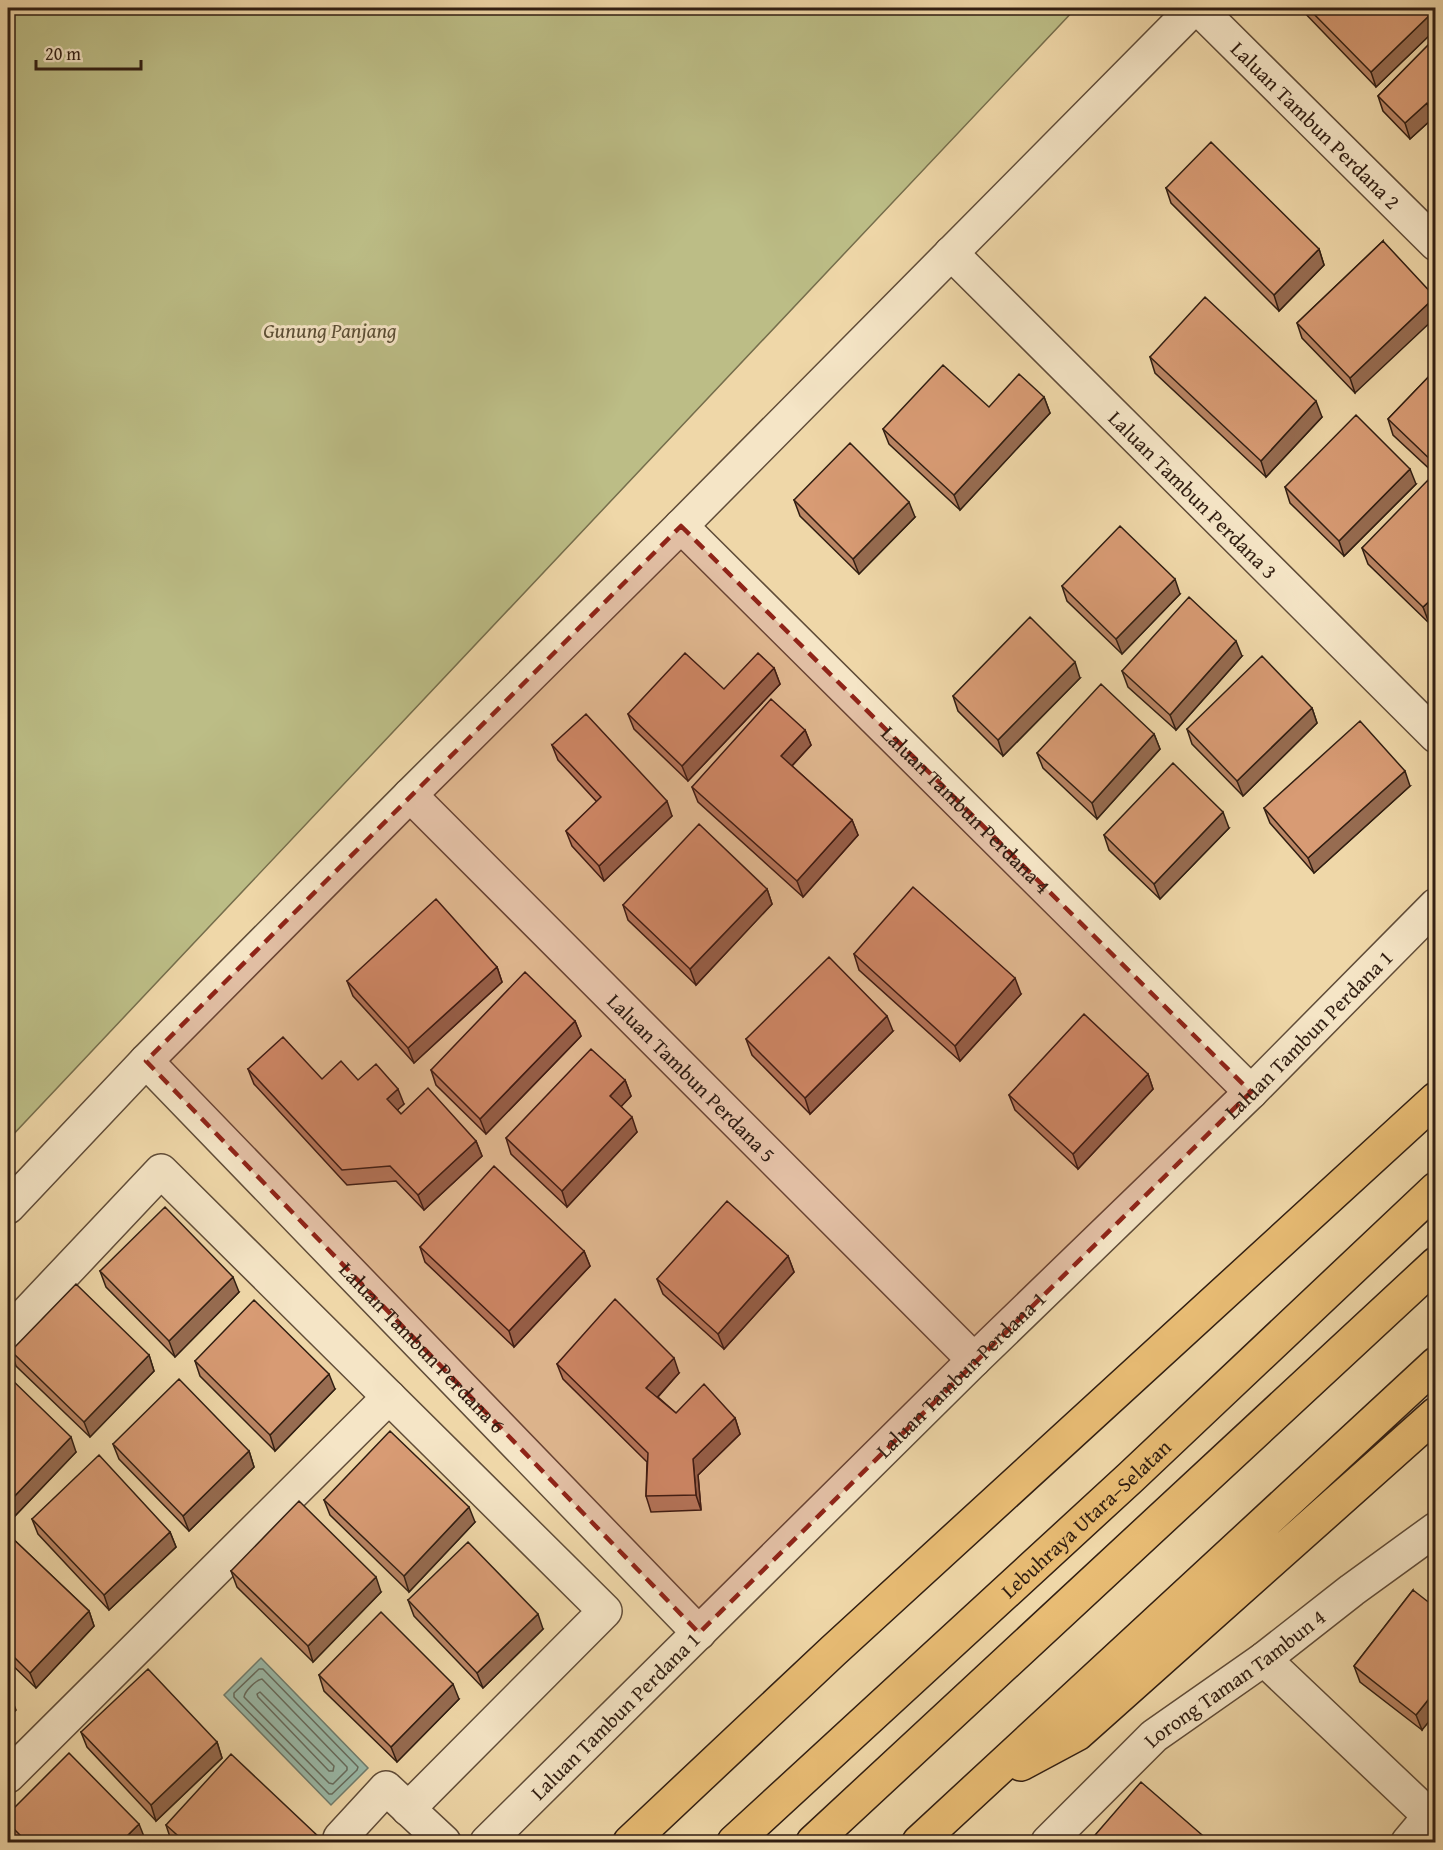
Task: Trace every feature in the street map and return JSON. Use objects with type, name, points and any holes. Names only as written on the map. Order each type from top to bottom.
[{"type":"main road","points":[[630,1842],[850,1635],[1436,1099]]},
{"type":"main road","name":"Lebuhraya Utara–Selatan","points":[[734,1842],[1131,1477],[1436,1189]]},
{"type":"main road","points":[[813,1842],[1436,1264]]},
{"type":"main road","points":[[919,1842],[1436,1364]]},
{"type":"main road","points":[[979,1787],[1077,1734],[1436,1414]]},
{"type":"street","points":[[8,1207],[146,1061],[681,526],[1194,8]]},
{"type":"street","name":"Laluan Tambun Perdana 2","points":[[1198,8],[1436,244]]},
{"type":"street","name":"Laluan Tambun Perdana 3","points":[[951,253],[1436,736]]},
{"type":"street","name":"Laluan Tambun Perdana 4","points":[[681,526],[1251,1092]]},
{"type":"street","name":"Laluan Tambun Perdana 5","points":[[410,795],[974,1360]]},
{"type":"street","name":"Laluan Tambun Perdana 1","points":[[487,1842],[974,1360],[1251,1092],[1436,905]]},
{"type":"street","name":"Laluan Tambun Perdana 6","points":[[146,1061],[699,1633]]},
{"type":"street","points":[[8,1333],[161,1171],[605,1611],[408,1809]]},
{"type":"street","points":[[8,1776],[389,1397]]},
{"type":"street","name":"Lorong Taman Tambun 4","points":[[1048,1842],[1154,1736],[1264,1659],[1352,1590],[1436,1529]]},
{"type":"street","points":[[1264,1659],[1432,1819],[1408,1842]]},
{"type":"street","points":[[345,1842],[340,1838],[386,1788],[444,1842]]},
{"type":"highlighted area","points":[[681,526],[1251,1092],[699,1633],[146,1061]]},
{"type":"green space","name":"Gunung Panjang","points":[[8,8],[1076,8],[8,1140]]},
{"type":"water","points":[[261,1658],[368,1768],[331,1805],[224,1695]]},
{"type":"building","points":[[1308,8],[1436,8],[1436,9],[1371,72]]},
{"type":"building","points":[[1436,37],[1436,113],[1427,103],[1405,123],[1378,96]]},
{"type":"building","points":[[1211,142],[1319,249],[1274,295],[1166,188]]},
{"type":"building","points":[[1383,241],[1435,297],[1350,378],[1297,323]]},
{"type":"building","points":[[1205,297],[1316,401],[1261,461],[1150,357]]},
{"type":"building","points":[[943,365],[989,407],[1019,374],[1044,397],[954,495],[883,429]]},
{"type":"building","points":[[1436,369],[1436,465],[1388,419]]},
{"type":"building","points":[[1356,415],[1410,469],[1339,541],[1285,487]]},
{"type":"building","points":[[850,443],[909,502],[853,559],[794,500]]},
{"type":"building","points":[[1428,480],[1436,488],[1436,595],[1423,607],[1362,548]]},
{"type":"building","points":[[1120,526],[1175,579],[1116,639],[1062,586]]},
{"type":"building","points":[[1189,597],[1236,641],[1170,715],[1122,671]]},
{"type":"building","points":[[1030,617],[1075,662],[998,740],[953,696]]},
{"type":"building","points":[[685,653],[724,689],[758,653],[774,668],[682,766],[628,714]]},
{"type":"building","points":[[1262,656],[1312,708],[1237,781],[1187,729]]},
{"type":"building","points":[[1101,684],[1154,734],[1092,803],[1037,753]]},
{"type":"building","points":[[771,699],[805,730],[781,756],[852,820],[797,881],[692,787]]},
{"type":"building","points":[[586,714],[667,801],[599,866],[566,831],[601,797],[552,745]]},
{"type":"building","points":[[1360,721],[1405,771],[1308,858],[1264,808]]},
{"type":"building","points":[[1173,763],[1223,812],[1154,884],[1104,835]]},
{"type":"building","points":[[699,824],[767,889],[690,969],[623,905]]},
{"type":"building","points":[[913,887],[1015,978],[955,1046],[854,954]]},
{"type":"building","points":[[436,899],[497,967],[408,1048],[347,981]]},
{"type":"building","points":[[829,957],[887,1016],[805,1098],[746,1039]]},
{"type":"building","points":[[525,972],[575,1021],[480,1119],[431,1070]]},
{"type":"building","points":[[1084,1014],[1148,1074],[1073,1154],[1009,1095]]},
{"type":"building","points":[[283,1037],[322,1079],[341,1061],[358,1080],[376,1064],[398,1089],[387,1099],[401,1114],[428,1088],[476,1141],[418,1195],[390,1166],[342,1170],[248,1069]]},
{"type":"building","points":[[591,1049],[625,1080],[610,1096],[632,1117],[562,1191],[506,1138]]},
{"type":"building","points":[[494,1166],[584,1251],[509,1331],[420,1247]]},
{"type":"building","points":[[727,1201],[788,1256],[718,1334],[657,1279]]},
{"type":"building","points":[[165,1207],[233,1277],[169,1341],[100,1271]]},
{"type":"building","points":[[76,1284],[149,1355],[84,1422],[11,1351]]},
{"type":"building","points":[[615,1299],[674,1358],[646,1388],[676,1413],[704,1384],[735,1418],[693,1459],[696,1495],[646,1496],[648,1453],[557,1364]]},
{"type":"building","points":[[254,1300],[329,1374],[270,1435],[195,1361]]},
{"type":"building","points":[[8,1376],[71,1437],[9,1502],[8,1500]]},
{"type":"building","points":[[179,1379],[249,1451],[183,1516],[113,1444]]},
{"type":"building","points":[[390,1431],[469,1507],[404,1576],[324,1500]]},
{"type":"building","points":[[99,1455],[170,1532],[104,1595],[32,1519]]},
{"type":"building","points":[[299,1501],[376,1577],[308,1646],[231,1571]]},
{"type":"building","points":[[9,1535],[89,1611],[30,1673],[8,1651]]},
{"type":"building","points":[[468,1542],[538,1614],[477,1673],[408,1600]]},
{"type":"building","points":[[1413,1590],[1436,1608],[1436,1690],[1416,1715],[1354,1666]]},
{"type":"building","points":[[381,1612],[453,1684],[391,1747],[319,1675]]},
{"type":"building","points":[[148,1669],[217,1742],[151,1805],[81,1732]]},
{"type":"building","points":[[69,1753],[139,1824],[121,1842],[27,1842],[8,1823],[8,1814]]},
{"type":"building","points":[[231,1754],[320,1838],[316,1842],[185,1842],[166,1825]]},
{"type":"building","points":[[1141,1782],[1209,1841],[1089,1842]]}]
